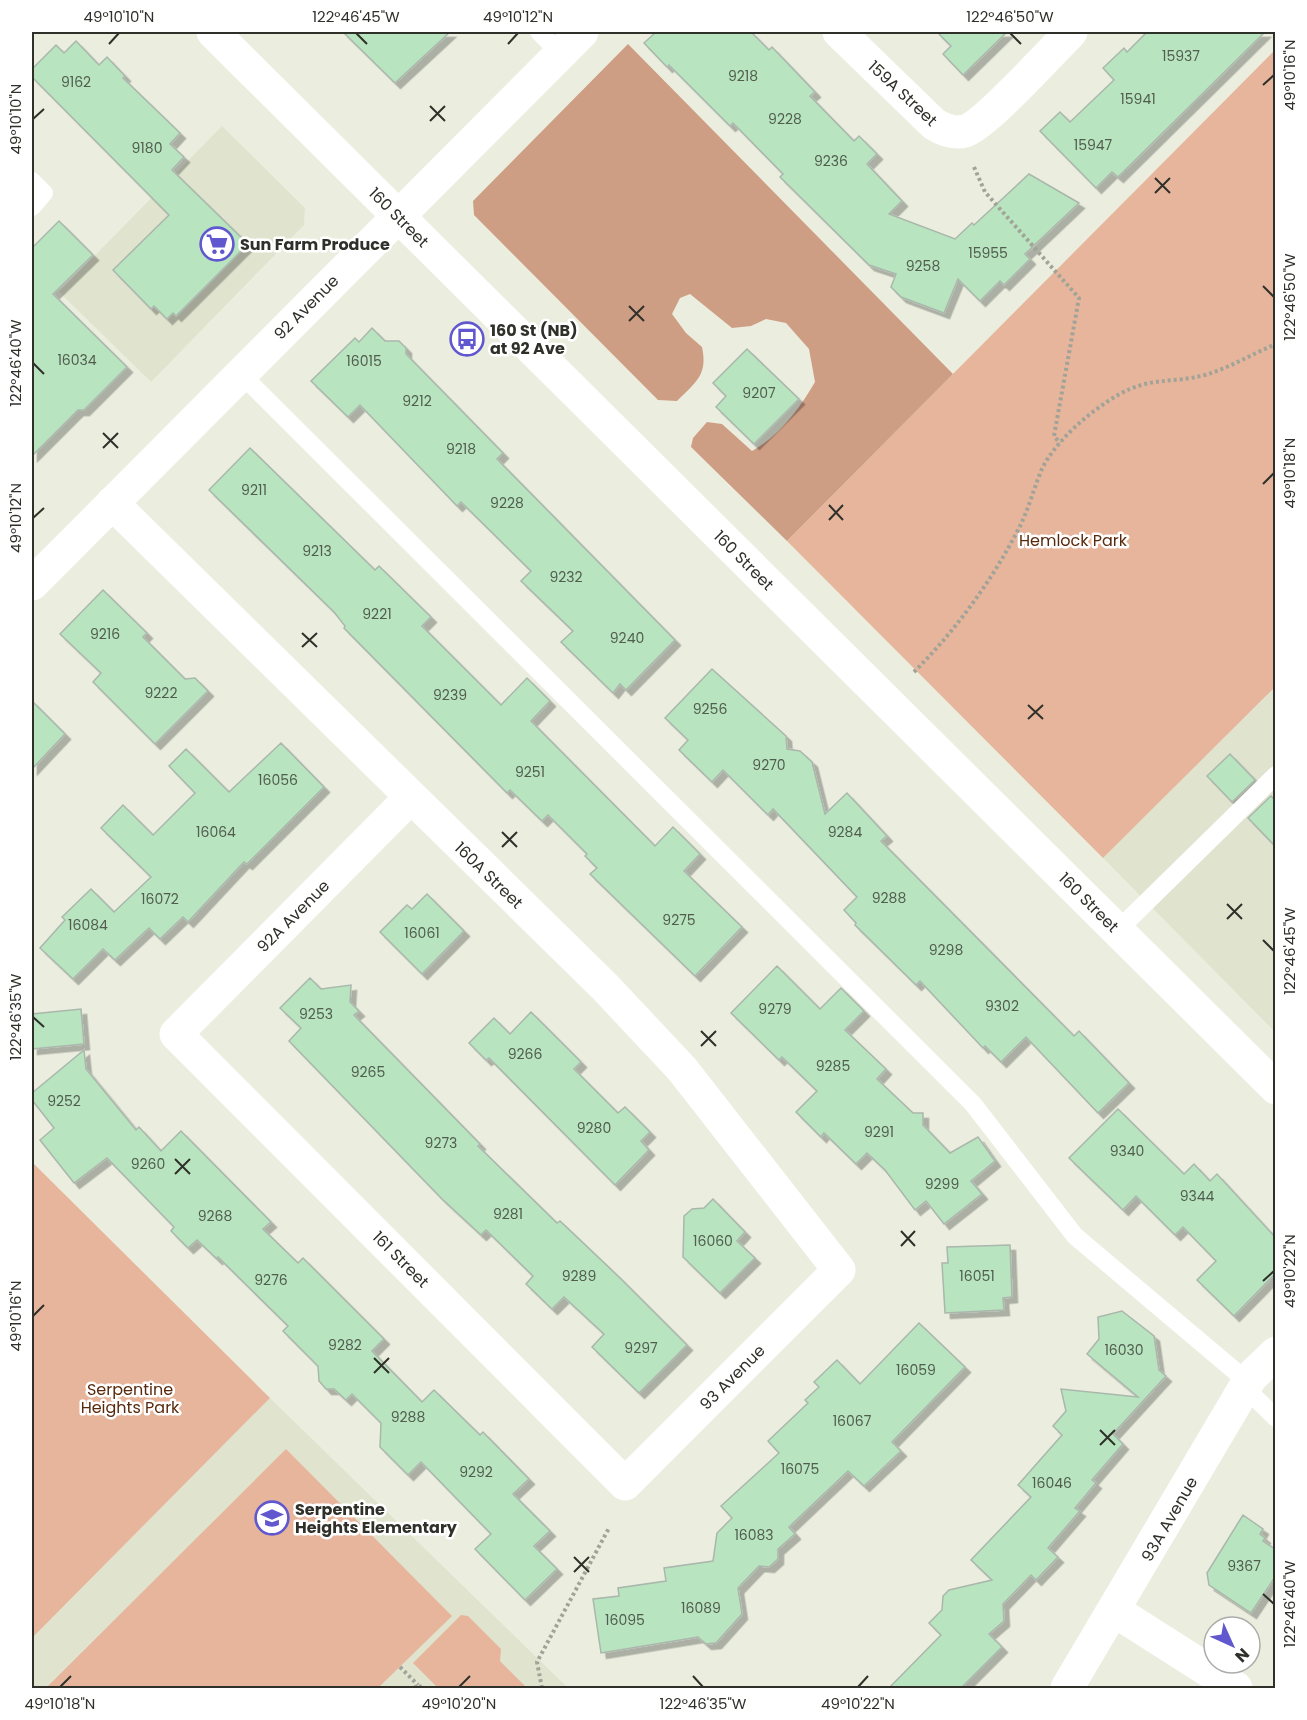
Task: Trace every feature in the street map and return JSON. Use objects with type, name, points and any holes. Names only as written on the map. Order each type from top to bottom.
[{"type":"street","name":"160 Street","points":[[213,32],[1118,931],[1270,1073]]},
{"type":"street","name":"159A Street","points":[[839,32],[933,124],[945,131],[963,132],[976,126],[1071,32]]},
{"type":"street","name":"92 Avenue","points":[[32,584],[397,215],[560,39]]},
{"type":"street","name":"160A Street","points":[[112,503],[604,987],[682,1069],[840,1270]]},
{"type":"street","name":"92A Avenue","points":[[176,1034],[410,798]]},
{"type":"street","name":"161 Street","points":[[176,1034],[625,1484]]},
{"type":"street","name":"93 Avenue","points":[[625,1484],[840,1270]]},
{"type":"street","name":"93A Avenue","points":[[1067,1689],[1247,1385],[1275,1353]]},
{"type":"street","points":[[1114,1611],[1236,1689]]},
{"type":"lane","points":[[32,181],[44,194],[32,207]]},
{"type":"lane","points":[[240,373],[974,1104],[1075,1236],[1247,1385],[1275,1418]]},
{"type":"lane","points":[[1118,931],[1275,775]]},
{"type":"path","points":[[974,167],[985,192],[1079,298],[1054,436],[1060,443]]},
{"type":"path","points":[[914,672],[950,634],[996,568],[1018,530],[1042,469],[1060,443],[1115,396],[1141,383],[1203,375],[1275,344]]},
{"type":"path","points":[[542,1689],[537,1662],[609,1528]]},
{"type":"path","points":[[400,1667],[418,1687]]},
{"type":"shaded area","points":[[628,44],[953,374],[787,541],[691,447],[693,438],[707,422],[722,424],[752,451],[771,438],[803,402],[815,382],[809,349],[786,323],[766,319],[751,326],[732,328],[690,294],[680,298],[672,314],[686,333],[702,347],[702,371],[677,401],[658,400],[474,215],[473,201]]},
{"type":"shaded area","points":[[222,126],[305,208],[304,225],[151,382],[59,292]]},
{"type":"shaded area","points":[[1275,687],[1275,1032],[1103,858]]},
{"type":"shaded area","name":"Serpentine Heights Elementary","points":[[270,1398],[568,1688],[32,1688],[32,1638]]},
{"type":"green space","name":"Hemlock Park","points":[[1275,50],[1275,687],[1103,858],[787,541]]},
{"type":"green space","name":"Serpentine Heights Park","points":[[32,1162],[270,1398],[32,1638]]},
{"type":"green space","name":"Serpentine Heights Elementary","points":[[286,1449],[452,1616],[378,1688],[46,1688]]},
{"type":"green space","points":[[461,1615],[468,1616],[501,1649],[500,1661],[527,1688],[438,1688],[413,1663]]},
{"type":"building","points":[[343,32],[450,32],[395,83]]},
{"type":"building","points":[[656,32],[751,32],[769,50],[772,47],[815,92],[810,96],[854,141],[859,136],[877,154],[867,164],[902,201],[889,214],[955,239],[972,223],[974,225],[1029,174],[1079,203],[1025,254],[1030,259],[1004,285],[1000,281],[980,301],[958,279],[944,313],[901,297],[891,287],[896,274],[869,265],[780,177],[783,174],[733,123],[730,126],[644,43]]},
{"type":"building","points":[[937,32],[1007,32],[963,75],[943,54],[951,46]]},
{"type":"building","points":[[1147,32],[1265,32],[1118,177],[1112,172],[1096,188],[1040,131],[1060,112],[1070,122],[1114,80],[1103,68],[1124,48],[1127,52]]},
{"type":"building","points":[[76,41],[99,65],[107,57],[125,76],[123,78],[180,133],[170,144],[184,157],[172,170],[248,244],[176,316],[173,313],[167,319],[154,306],[151,309],[113,270],[169,215],[32,77],[32,69],[56,45],[64,53]]},
{"type":"building","points":[[59,221],[93,255],[53,294],[127,367],[84,410],[78,410],[32,456],[32,248]]},
{"type":"building","points":[[372,328],[385,341],[399,341],[406,348],[406,354],[503,453],[497,459],[675,640],[626,690],[620,684],[613,693],[561,642],[573,631],[521,581],[531,571],[461,502],[457,506],[360,405],[348,417],[311,381],[355,338],[359,342]]},
{"type":"building","points":[[747,349],[799,399],[754,444],[716,407],[726,396],[713,383]]},
{"type":"building","points":[[250,448],[375,570],[379,566],[431,617],[422,626],[501,705],[527,678],[550,701],[531,721],[655,846],[673,827],[700,854],[684,871],[742,927],[695,976],[590,874],[597,868],[585,856],[587,854],[548,815],[542,821],[510,790],[507,793],[344,628],[345,626],[334,612],[209,490]]},
{"type":"building","points":[[103,590],[147,633],[143,637],[185,679],[195,678],[208,691],[155,744],[93,682],[101,673],[60,634]]},
{"type":"building","points":[[712,669],[786,736],[787,749],[800,751],[812,762],[825,814],[847,793],[887,836],[881,841],[1074,1036],[1079,1031],[1129,1083],[1098,1113],[1026,1037],[1001,1062],[985,1046],[983,1048],[920,981],[916,985],[855,925],[856,923],[844,910],[857,897],[773,809],[768,815],[723,770],[712,782],[679,750],[688,740],[665,718]]},
{"type":"building","points":[[32,701],[65,734],[32,769]]},
{"type":"building","points":[[281,743],[324,787],[247,864],[244,862],[188,922],[183,917],[160,939],[149,928],[115,960],[103,949],[73,979],[40,948],[65,920],[62,917],[91,889],[114,912],[151,877],[101,828],[123,805],[153,835],[195,793],[169,766],[186,749],[229,792]]},
{"type":"building","points":[[1230,754],[1255,780],[1232,802],[1207,776]]},
{"type":"building","points":[[1271,796],[1275,800],[1275,846],[1248,818]]},
{"type":"building","points":[[427,894],[464,931],[422,974],[380,932],[407,905],[412,909]]},
{"type":"building","points":[[777,966],[820,1009],[841,988],[864,1011],[845,1030],[886,1069],[877,1079],[913,1113],[923,1113],[923,1125],[950,1153],[978,1137],[995,1161],[971,1181],[982,1194],[944,1224],[926,1201],[915,1210],[885,1170],[867,1153],[856,1164],[824,1133],[821,1137],[796,1112],[817,1091],[782,1057],[779,1060],[731,1013]]},
{"type":"building","points":[[310,978],[321,989],[351,985],[350,1002],[359,1011],[354,1015],[480,1144],[478,1146],[557,1223],[560,1221],[619,1277],[687,1345],[639,1393],[592,1347],[604,1334],[564,1297],[552,1309],[526,1284],[533,1276],[486,1230],[481,1235],[442,1199],[289,1041],[301,1028],[280,1008]]},
{"type":"building","points":[[81,1009],[84,1044],[32,1049],[32,1014]]},
{"type":"building","points":[[531,1012],[581,1062],[574,1069],[618,1113],[625,1107],[650,1132],[641,1141],[649,1150],[615,1185],[489,1058],[486,1060],[469,1043],[494,1018],[510,1034]]},
{"type":"building","points":[[84,1050],[86,1069],[136,1130],[139,1127],[161,1151],[181,1131],[271,1222],[263,1229],[298,1263],[303,1258],[384,1339],[372,1351],[422,1402],[434,1390],[480,1435],[483,1432],[529,1479],[513,1494],[550,1531],[534,1546],[557,1569],[525,1600],[475,1549],[491,1534],[421,1462],[408,1475],[380,1447],[381,1423],[352,1394],[346,1400],[334,1389],[326,1389],[319,1381],[318,1366],[283,1331],[288,1326],[218,1257],[217,1259],[197,1240],[188,1248],[171,1231],[174,1227],[107,1158],[74,1183],[40,1140],[54,1128],[32,1100],[32,1093]]},
{"type":"building","points":[[1118,1109],[1184,1174],[1194,1164],[1210,1181],[1217,1174],[1275,1237],[1275,1274],[1234,1316],[1197,1280],[1216,1261],[1183,1227],[1175,1235],[1136,1196],[1123,1210],[1069,1158]]},
{"type":"building","points":[[713,1199],[745,1232],[737,1241],[755,1258],[720,1293],[683,1257],[684,1216],[692,1209],[704,1208]]},
{"type":"building","points":[[1010,1245],[1012,1297],[1003,1298],[1004,1310],[945,1313],[942,1263],[948,1263],[947,1247]]},
{"type":"building","points":[[1122,1311],[1154,1336],[1159,1370],[1166,1376],[1113,1434],[1123,1444],[1092,1480],[1096,1483],[1075,1508],[1080,1511],[1048,1548],[1058,1557],[1036,1580],[1031,1575],[1003,1604],[1004,1621],[989,1634],[1002,1647],[960,1689],[888,1689],[941,1635],[929,1623],[942,1610],[943,1596],[949,1590],[992,1580],[971,1560],[1031,1497],[1018,1485],[1062,1435],[1053,1426],[1066,1411],[1061,1389],[1138,1397],[1087,1354],[1099,1339],[1098,1317]]},
{"type":"building","points":[[919,1323],[965,1367],[892,1442],[901,1451],[864,1486],[848,1471],[789,1527],[795,1534],[778,1549],[778,1559],[769,1567],[759,1566],[738,1588],[742,1614],[716,1643],[706,1644],[698,1637],[601,1653],[593,1599],[619,1596],[618,1588],[666,1581],[664,1568],[713,1561],[717,1533],[732,1518],[721,1506],[779,1453],[768,1441],[808,1403],[805,1400],[819,1387],[814,1382],[837,1360],[860,1384]]},
{"type":"building","points":[[1243,1515],[1263,1529],[1260,1534],[1265,1538],[1263,1541],[1275,1549],[1275,1577],[1251,1613],[1209,1585],[1207,1573]]},
{"type":"place","name":"Sun Farm Produce","points":[[217,244]]},
{"type":"place","name":"160 St (NB) at 92 Ave","points":[[467,339]]},
{"type":"place","name":"Serpentine Heights Elementary","points":[[272,1518]]}]
